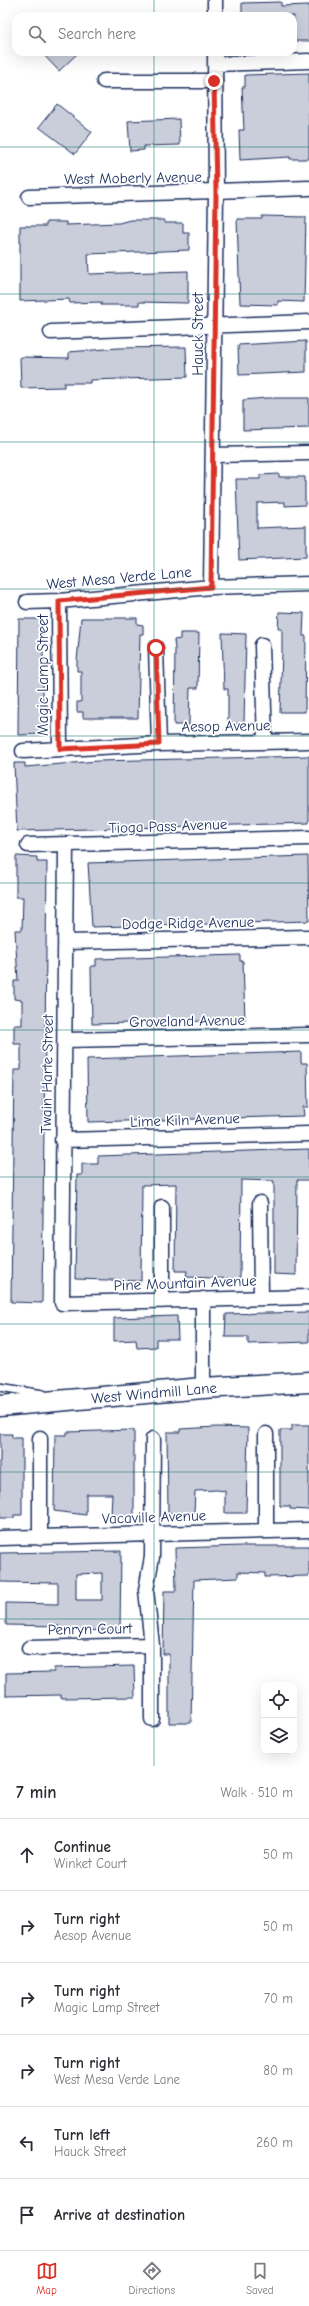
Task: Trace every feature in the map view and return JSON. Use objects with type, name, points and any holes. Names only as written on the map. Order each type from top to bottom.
[{"type":"street","points":[[215,0],[215,12]]},
{"type":"street","points":[[215,58],[309,61]]},
{"type":"street","name":"Hauck Street","points":[[211,587],[214,455],[216,193],[215,58]]},
{"type":"street","points":[[104,81],[214,81]]},
{"type":"street","name":"West Moberly Avenue","points":[[29,197],[216,193],[309,188]]},
{"type":"street","points":[[51,332],[214,324],[309,322]]},
{"type":"street","points":[[214,455],[309,453]]},
{"type":"street","name":"West Mesa Verde Lane","points":[[27,602],[59,601],[211,587],[309,584]]},
{"type":"street","name":"Magic Lamp Street","points":[[59,601],[60,749]]},
{"type":"street","points":[[262,645],[264,742]]},
{"type":"street","points":[[156,648],[159,744]]},
{"type":"street","name":"Aesop Avenue","points":[[24,750],[159,744],[309,741]]},
{"type":"street","name":"Tioga Pass Avenue","points":[[28,846],[309,838]]},
{"type":"street","name":"Twain Harte Street","points":[[62,1303],[62,1140],[67,942],[66,846]]},
{"type":"street","name":"Dodge Ridge Avenue","points":[[67,942],[309,937]]},
{"type":"street","name":"Groveland Avenue","points":[[65,1040],[309,1035]]},
{"type":"street","name":"Lime Kiln Avenue","points":[[62,1140],[309,1134]]},
{"type":"street","points":[[260,1203],[262,1298]]},
{"type":"street","points":[[162,1207],[162,1301]]},
{"type":"street","name":"Pine Mountain Avenue","points":[[62,1303],[309,1297]]},
{"type":"street","points":[[203,1299],[203,1388]]},
{"type":"street","name":"West Windmill Lane","points":[[0,1406],[203,1388],[309,1382]]},
{"type":"street","points":[[266,1434],[266,1531]]},
{"type":"street","points":[[40,1438],[40,1538]]},
{"type":"street","points":[[152,1719],[152,1645],[146,1590],[152,1557],[153,1439]]},
{"type":"street","name":"Vacaville Avenue","points":[[0,1538],[309,1530]]},
{"type":"street","name":"Penryn Court","points":[[29,1648],[152,1645]]},
{"type":"lane","points":[[0,1387],[77,1400]]},
{"type":"building","points":[[281,2],[281,6],[309,5],[309,41],[297,41],[297,12],[242,12],[242,3]]},
{"type":"building","points":[[45,56],[75,56],[59,71]]},
{"type":"building","points":[[309,73],[309,159],[290,159],[290,157],[240,160],[239,130],[244,130],[242,87],[245,87],[245,75]]},
{"type":"building","points":[[57,104],[92,132],[75,154],[39,127]]},
{"type":"building","points":[[179,119],[180,145],[144,146],[144,150],[130,151],[128,121]]},
{"type":"building","points":[[262,216],[306,217],[304,302],[278,301],[278,305],[240,304],[237,219],[262,219]]},
{"type":"building","points":[[130,220],[164,220],[164,223],[183,223],[183,233],[189,233],[189,250],[88,254],[89,274],[188,271],[188,303],[139,302],[139,305],[101,305],[101,302],[70,303],[69,299],[20,301],[20,226],[46,226],[46,222],[66,222],[66,225],[119,223]]},
{"type":"building","points":[[306,341],[306,372],[239,375],[238,345]]},
{"type":"building","points":[[186,347],[187,377],[90,380],[90,383],[64,383],[64,387],[21,388],[20,357],[69,358],[69,352],[118,348]]},
{"type":"building","points":[[267,398],[309,398],[309,428],[243,430],[243,400]]},
{"type":"building","points":[[279,474],[279,477],[305,477],[305,505],[285,506],[285,502],[257,503],[257,528],[306,526],[306,557],[239,560],[236,479],[260,479],[260,475]]},
{"type":"building","points":[[279,612],[304,613],[303,636],[306,636],[305,712],[280,712],[282,629],[278,629]]},
{"type":"building","points":[[81,618],[137,618],[137,624],[143,625],[143,634],[140,634],[138,718],[83,718],[83,712],[77,712],[77,702],[81,702],[81,671],[77,671],[77,661]]},
{"type":"building","points":[[19,619],[43,619],[43,734],[18,735]]},
{"type":"building","points":[[180,633],[199,633],[198,688],[190,688],[189,725],[174,725],[174,640],[180,639]]},
{"type":"building","points":[[222,633],[246,634],[244,724],[228,723],[228,689],[224,689]]},
{"type":"building","points":[[309,756],[309,823],[17,831],[14,763],[25,763],[25,767],[98,761]]},
{"type":"building","points":[[16,856],[37,857],[37,862],[47,862],[42,1303],[11,1302],[14,1070],[21,1070],[21,1044],[14,1044],[14,1025],[22,1025],[22,1000],[14,999],[14,981],[18,981],[15,930],[22,930],[23,897],[16,897]]},
{"type":"building","points":[[308,856],[309,921],[175,925],[131,923],[131,926],[92,927],[88,863]]},
{"type":"building","points":[[240,955],[240,961],[243,961],[245,1020],[92,1024],[91,966],[96,966],[96,959]]},
{"type":"building","points":[[301,1052],[301,1063],[307,1063],[308,1107],[303,1107],[304,1116],[88,1122],[87,1059]]},
{"type":"building","points":[[309,1149],[309,1180],[297,1180],[296,1275],[274,1274],[274,1181],[241,1180],[240,1279],[186,1277],[187,1271],[175,1271],[176,1184],[142,1185],[141,1281],[75,1279],[77,1175],[82,1175],[82,1164],[98,1164],[98,1156]]},
{"type":"building","points":[[309,1312],[309,1342],[248,1344],[248,1337],[225,1337],[226,1314]]},
{"type":"building","points":[[177,1316],[178,1339],[156,1339],[156,1347],[137,1348],[136,1340],[114,1341],[114,1318]]},
{"type":"building","points":[[292,1425],[309,1425],[309,1510],[290,1509],[290,1506],[280,1506],[280,1430],[292,1430]]},
{"type":"building","points":[[217,1427],[248,1428],[246,1513],[225,1513],[225,1491],[217,1490],[195,1491],[194,1513],[168,1513],[167,1432],[180,1432],[180,1429]]},
{"type":"building","points":[[134,1430],[134,1516],[111,1516],[112,1494],[86,1494],[86,1515],[54,1511],[55,1435],[67,1435],[67,1432]]},
{"type":"building","points":[[0,1434],[12,1434],[12,1438],[22,1438],[22,1515],[14,1515],[14,1518],[0,1518]]},
{"type":"building","points":[[309,1546],[309,1576],[265,1577],[265,1573],[238,1572],[238,1578],[194,1580],[191,1723],[169,1723],[169,1654],[163,1654],[164,1591],[176,1591],[175,1548]]},
{"type":"building","points":[[121,1551],[120,1630],[59,1631],[59,1626],[6,1625],[6,1603],[58,1604],[58,1583],[0,1582],[0,1553]],"holes":[[[102,1573],[102,1600],[76,1600],[76,1574]]]},
{"type":"building","points":[[134,1666],[135,1697],[61,1698],[61,1695],[6,1696],[6,1673],[54,1672],[54,1668]]},
{"type":"route","points":[[156,648],[159,744],[60,749],[59,601],[211,587],[214,455],[216,193],[214,81]]}]
